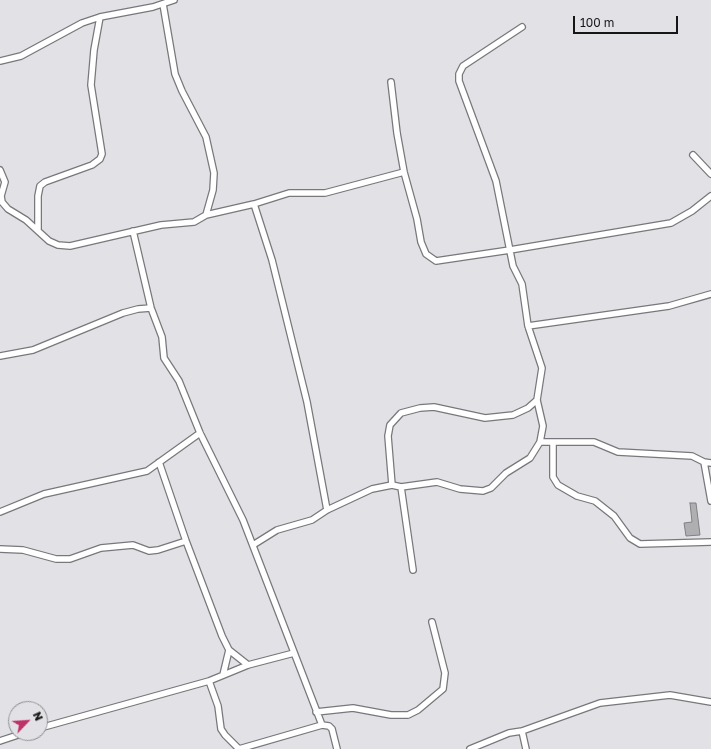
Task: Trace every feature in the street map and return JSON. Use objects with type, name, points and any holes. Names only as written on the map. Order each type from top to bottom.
[{"type":"street","points":[[0,60],[21,56],[40,47],[59,34],[100,17],[163,4],[174,0]]},
{"type":"street","points":[[163,4],[175,74],[182,91],[206,137],[214,173],[213,190],[206,215]]},
{"type":"street","points":[[38,230],[38,196],[40,186],[45,182],[92,165],[100,159],[102,154],[91,85],[94,50],[100,17]]},
{"type":"street","points":[[253,545],[277,530],[312,520],[327,510],[372,489],[392,485],[402,487],[437,482],[460,489],[483,491],[491,488],[506,473],[530,458],[540,442],[543,426],[537,400],[542,368],[528,326],[522,284],[513,266],[496,181],[459,81],[459,74],[463,66],[522,27]]},
{"type":"street","points":[[391,82],[397,133],[404,172],[417,219],[421,242],[426,254],[436,261],[671,224],[692,211],[711,196]]},
{"type":"street","points":[[693,155],[711,174]]},
{"type":"street","points":[[0,170],[3,173],[5,182],[2,202],[8,209],[38,230],[49,241],[58,245],[70,246],[161,225],[194,222],[206,215],[254,204],[289,193],[325,193],[404,172]]},
{"type":"street","points":[[254,204],[272,260],[307,402],[327,510]]},
{"type":"street","points":[[133,231],[151,308],[162,337],[164,358],[179,381],[200,433],[243,520],[322,725]]},
{"type":"street","points":[[528,326],[669,306],[711,294]]},
{"type":"street","points":[[0,356],[33,350],[123,313],[138,309],[151,308]]},
{"type":"street","points":[[392,485],[388,436],[390,425],[401,414],[420,408],[434,406],[485,418],[513,415],[528,408],[537,400]]},
{"type":"street","points":[[0,512],[44,494],[147,471],[200,433]]},
{"type":"street","points":[[540,442],[594,442],[618,452],[692,456],[704,462],[711,463]]},
{"type":"street","points":[[553,442],[554,477],[558,485],[577,496],[595,501],[614,516],[630,538],[640,544],[711,542]]},
{"type":"street","points":[[159,462],[186,541],[229,650],[248,665]]},
{"type":"street","points":[[704,462],[711,501]]},
{"type":"street","points":[[402,487],[414,570]]},
{"type":"street","points":[[0,548],[23,550],[56,559],[70,559],[100,548],[133,545],[149,550],[158,550],[186,541]]},
{"type":"street","points":[[316,712],[353,708],[391,715],[408,715],[418,710],[443,688],[445,672],[432,622]]},
{"type":"street","points":[[223,675],[229,650]]},
{"type":"street","points":[[48,726],[209,681],[248,665],[294,653]]},
{"type":"street","points":[[209,681],[218,706],[221,728],[225,735],[239,749],[322,725],[329,726],[332,729],[337,749]]},
{"type":"street","points":[[470,749],[509,733],[522,731],[600,703],[670,695],[711,702]]},
{"type":"street","points":[[522,731],[526,749]]},
{"type":"building","points":[[690,503],[696,503],[700,535],[686,536],[684,523],[692,522]]}]
